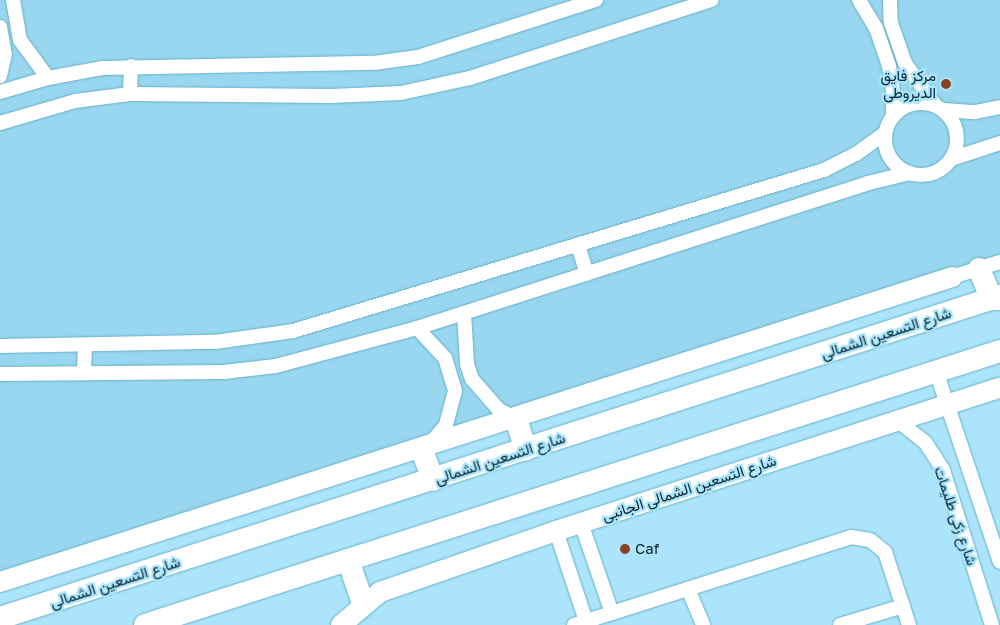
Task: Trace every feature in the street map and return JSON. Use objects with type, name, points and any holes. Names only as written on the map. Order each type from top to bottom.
[{"type":"main road","points":[[979,269],[997,298]]},
{"type":"main road","name":"شارع التسعين الشمالى","points":[[0,618],[997,298]]},
{"type":"main road","points":[[145,625],[1000,351]]},
{"type":"main road","points":[[516,419],[526,450]]},
{"type":"main road","points":[[422,450],[433,480]]},
{"type":"main road","points":[[348,560],[371,597]]},
{"type":"street","points":[[13,0],[20,40],[48,78]]},
{"type":"street","points":[[0,92],[48,78],[131,66],[396,61],[440,52],[596,0]]},
{"type":"street","points":[[0,123],[75,101],[130,94],[330,96],[401,93],[470,78],[712,0]]},
{"type":"street","points":[[0,346],[215,342],[267,336],[578,245],[824,170],[856,154],[885,133],[893,116],[893,91],[889,66],[876,28],[859,0]]},
{"type":"street","points":[[890,0],[891,24],[905,63],[939,107],[952,120],[957,133],[951,159]]},
{"type":"street","points":[[0,27],[5,54],[0,76]]},
{"type":"street","points":[[130,94],[131,66]]},
{"type":"street","points":[[893,116],[912,103],[975,112],[1000,107]]},
{"type":"street","points":[[885,133],[887,153],[900,169],[910,173]]},
{"type":"street","points":[[0,374],[250,370],[418,328],[868,183],[910,173],[933,173],[951,159],[1000,143]]},
{"type":"street","points":[[578,245],[587,274]]},
{"type":"street","points":[[0,582],[422,450],[1000,262]]},
{"type":"street","points":[[464,313],[464,346],[472,379],[498,409],[516,419]]},
{"type":"street","points":[[418,328],[445,358],[455,392],[446,425],[422,450]]},
{"type":"street","points":[[84,372],[85,344]]},
{"type":"street","name":"شارع زكى طليمات","points":[[936,371],[1000,562]]},
{"type":"street","name":"شارع التسعين الشمالى الجانبى","points":[[371,597],[556,531],[1000,388]]},
{"type":"street","name":"شارع زكى طليمات","points":[[898,421],[925,442],[943,470],[992,625]]},
{"type":"street","points":[[581,523],[612,613]]},
{"type":"street","points":[[556,531],[580,623],[842,539],[861,538],[878,545],[885,552],[909,625]]},
{"type":"street","points":[[688,588],[703,625]]},
{"type":"street","points":[[341,625],[371,597]]},
{"type":"street","points":[[840,625],[903,606]]},
{"type":"shaded area","points":[[0,0],[1000,0],[1000,260],[0,571]]},
{"type":"place","name":"مركز فايق الديروطى","points":[[946,84]]},
{"type":"place","name":"Caf","points":[[625,549]]}]
